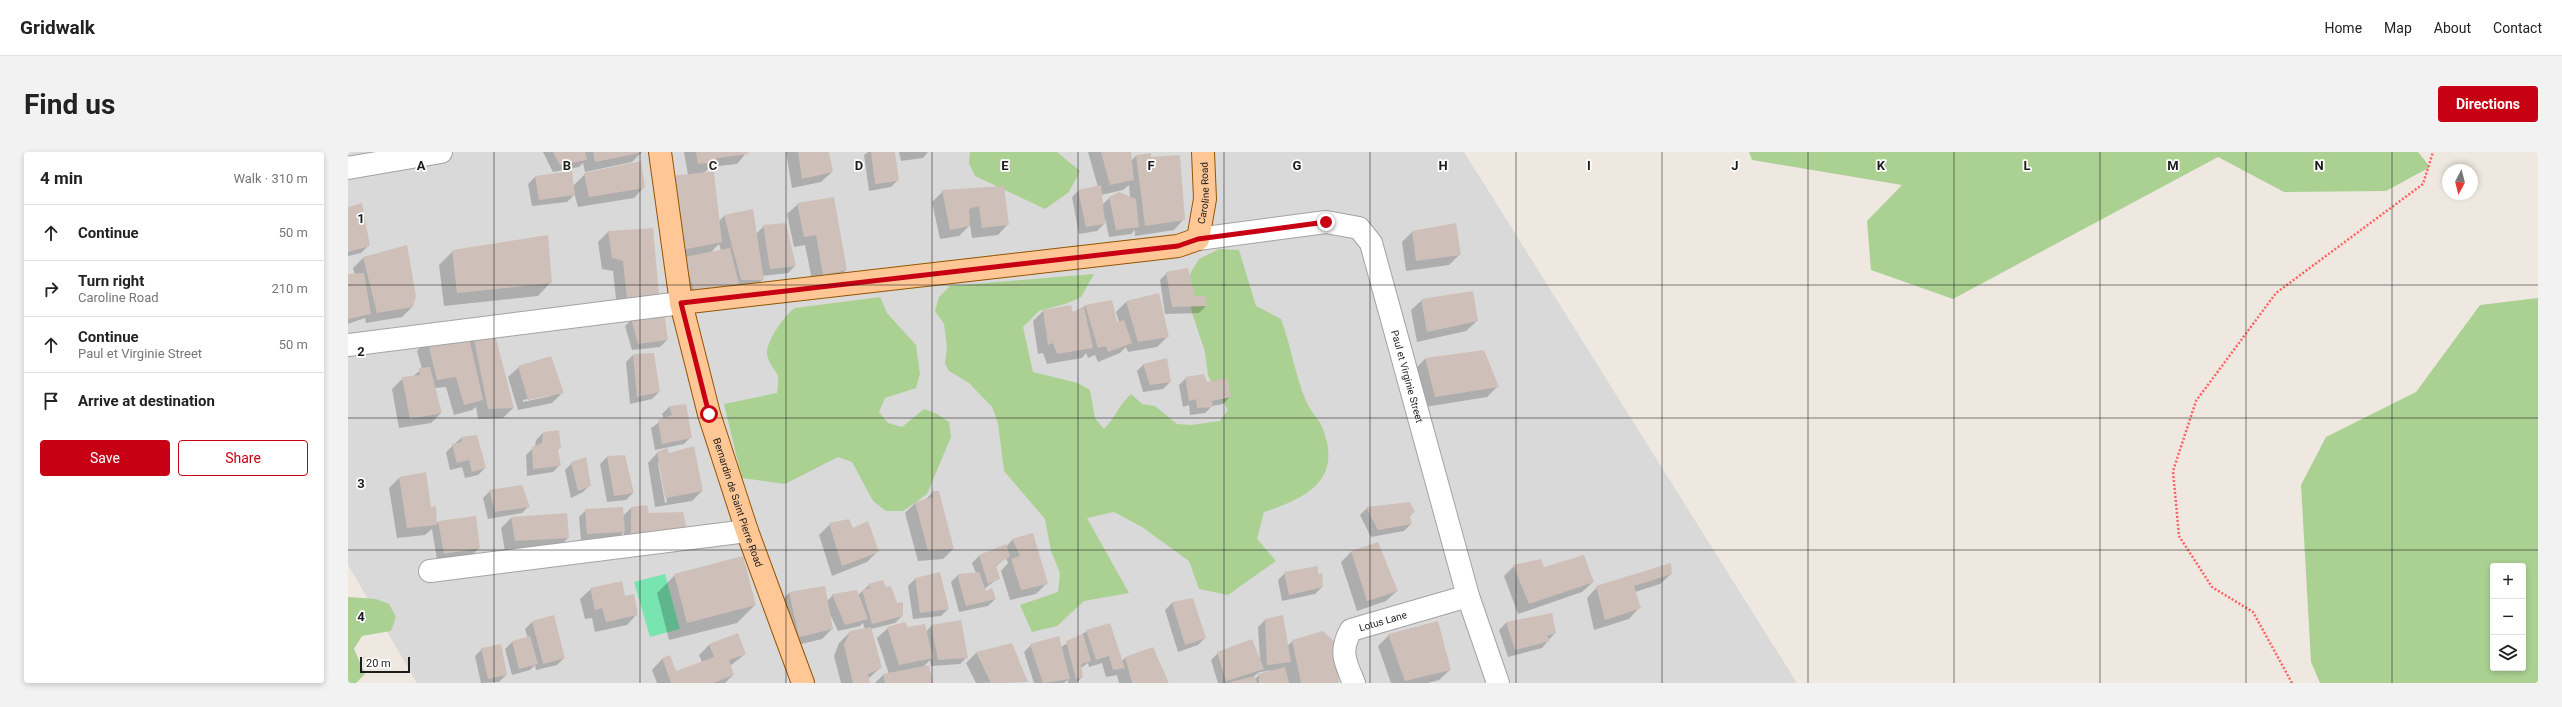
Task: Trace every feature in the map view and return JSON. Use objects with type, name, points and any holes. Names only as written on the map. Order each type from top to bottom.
[{"type":"main road","name":"Bernardin de Saint Pierre Road","points":[[660,152],[681,303],[709,414],[747,531],[803,683]]},
{"type":"main road","name":"Caroline Road","points":[[1198,239],[1205,199],[1203,152]]},
{"type":"main road","points":[[681,303],[1178,246],[1198,239]]},
{"type":"street","points":[[348,168],[442,152]]},
{"type":"street","name":"Paul et Virginie Street","points":[[1198,239],[1326,222],[1359,228],[1370,243],[1468,596],[1498,683]]},
{"type":"street","points":[[348,345],[681,303]]},
{"type":"street","points":[[430,571],[747,531]]},
{"type":"street","name":"Lotus Lane","points":[[1354,683],[1344,659],[1345,642],[1351,630],[1468,596]]},
{"type":"path","points":[[2292,683],[2253,612],[2212,587],[2179,536],[2173,471],[2196,401],[2276,293],[2422,184],[2433,152]]},
{"type":"shaded area","points":[[348,152],[1464,152],[1797,683],[417,683],[348,565]]},
{"type":"green space","points":[[970,152],[1057,152],[1080,171],[1069,192],[1045,209],[975,176],[969,163]]},
{"type":"green space","points":[[1749,152],[2418,152],[2430,167],[2386,191],[2284,192],[2218,157],[1953,299],[1871,270],[1867,221],[1902,185],[1752,160]]},
{"type":"green space","points":[[1219,249],[1239,250],[1256,306],[1281,319],[1302,391],[1308,405],[1322,427],[1328,445],[1328,461],[1324,473],[1317,484],[1307,493],[1279,507],[1264,512],[1257,539],[1276,561],[1228,595],[1199,589],[1189,561],[1142,527],[1114,512],[1087,518],[1129,593],[1084,601],[1057,626],[1032,632],[1020,605],[1058,592],[1060,573],[1051,551],[1045,519],[1004,471],[998,423],[992,407],[969,383],[949,371],[945,364],[947,347],[944,324],[935,311],[939,297],[950,286],[1094,274],[1081,297],[1068,303],[1039,311],[1023,327],[1033,372],[1078,383],[1090,390],[1095,418],[1104,429],[1131,394],[1142,404],[1155,406],[1177,424],[1191,425],[1220,421],[1228,410],[1208,376],[1205,352],[1192,313],[1188,288],[1191,272],[1199,259]]},
{"type":"green space","points":[[880,297],[887,313],[916,345],[920,374],[916,388],[885,398],[879,412],[888,423],[902,427],[924,409],[937,414],[949,422],[951,437],[927,494],[903,511],[886,511],[873,501],[852,462],[838,457],[785,484],[742,478],[724,404],[777,393],[778,376],[768,358],[767,353],[771,338],[780,323],[795,308]]},
{"type":"green space","points":[[2538,298],[2538,683],[2320,683],[2311,662],[2301,485],[2326,437],[2416,392],[2480,305]]},
{"type":"green space","points":[[665,574],[680,629],[650,637],[634,582]]},
{"type":"green space","points":[[348,597],[376,599],[389,604],[396,617],[391,631],[362,636],[354,649],[365,674],[356,683],[348,683]]},
{"type":"building","points":[[553,152],[585,152],[587,160],[560,165]]},
{"type":"building","points":[[593,152],[640,152],[640,153],[595,162]]},
{"type":"building","points":[[696,152],[748,152],[749,154],[717,158],[716,162],[698,164]]},
{"type":"building","points":[[798,152],[829,152],[833,172],[802,179]]},
{"type":"building","points":[[871,152],[895,152],[899,181],[875,184]]},
{"type":"building","points":[[1101,152],[1131,152],[1134,180],[1110,185]]},
{"type":"building","points":[[1151,153],[1151,157],[1180,155],[1185,220],[1145,226],[1136,155]]},
{"type":"building","points":[[641,161],[645,188],[589,197],[584,173]]},
{"type":"building","points":[[572,171],[575,195],[539,200],[535,176]]},
{"type":"building","points":[[717,171],[714,173],[722,242],[682,250],[671,176]]},
{"type":"building","points":[[1101,185],[1105,224],[1086,227],[1078,190]]},
{"type":"building","points":[[1004,186],[1009,225],[982,228],[979,206],[969,209],[970,226],[950,230],[942,190]]},
{"type":"building","points":[[1119,192],[1136,199],[1139,227],[1116,230],[1109,197]]},
{"type":"building","points":[[834,197],[847,270],[823,275],[816,235],[804,237],[797,203]]},
{"type":"building","points":[[362,203],[370,246],[348,252],[348,207]]},
{"type":"building","points":[[753,209],[764,280],[741,280],[724,215]]},
{"type":"building","points":[[786,223],[796,266],[770,269],[763,225]]},
{"type":"building","points":[[1456,223],[1461,255],[1416,261],[1412,231]]},
{"type":"building","points":[[653,228],[659,295],[627,298],[623,261],[612,258],[608,231]]},
{"type":"building","points":[[548,235],[552,283],[457,293],[452,250]]},
{"type":"building","points":[[407,245],[416,296],[413,307],[377,313],[363,257]]},
{"type":"building","points":[[730,248],[739,284],[695,294],[684,257]]},
{"type":"building","points":[[1188,268],[1195,296],[1205,296],[1207,306],[1172,307],[1166,272]]},
{"type":"building","points":[[364,273],[371,314],[348,319],[348,274]]},
{"type":"building","points":[[1473,291],[1478,321],[1427,332],[1421,299]]},
{"type":"building","points":[[1159,293],[1169,337],[1138,342],[1126,301]]},
{"type":"building","points":[[1112,300],[1117,322],[1124,320],[1132,343],[1108,352],[1106,346],[1098,348],[1085,305]]},
{"type":"building","points":[[1071,305],[1073,312],[1084,307],[1093,348],[1057,354],[1053,343],[1048,345],[1043,310]]},
{"type":"building","points":[[664,313],[668,340],[638,344],[631,318]]},
{"type":"building","points":[[494,331],[514,408],[488,409],[473,334]]},
{"type":"building","points":[[468,333],[483,400],[464,405],[456,377],[437,380],[427,339]]},
{"type":"building","points":[[1484,350],[1499,387],[1435,397],[1425,358]]},
{"type":"building","points":[[654,353],[660,392],[637,397],[633,354]]},
{"type":"building","points":[[551,356],[564,393],[528,400],[518,366]]},
{"type":"building","points":[[1167,358],[1171,382],[1150,385],[1143,364]]},
{"type":"building","points":[[430,367],[442,413],[410,419],[402,377],[420,375],[419,368]]},
{"type":"building","points":[[1204,374],[1207,382],[1227,378],[1231,397],[1212,401],[1213,407],[1197,408],[1196,399],[1189,401],[1185,377]]},
{"type":"building","points":[[686,404],[692,438],[662,444],[658,420],[672,415],[669,406]]},
{"type":"building","points":[[559,430],[561,448],[558,449],[561,466],[533,469],[532,447],[542,443],[543,432]]},
{"type":"building","points":[[477,435],[486,468],[472,472],[469,460],[457,463],[452,444],[462,442],[461,437]]},
{"type":"building","points":[[694,446],[703,491],[665,498],[657,452],[667,448],[669,453]]},
{"type":"building","points":[[625,455],[634,493],[614,496],[607,456]]},
{"type":"building","points":[[586,457],[591,486],[578,491],[571,462]]},
{"type":"building","points":[[426,472],[431,507],[436,506],[437,525],[407,528],[399,477]]},
{"type":"building","points":[[522,485],[530,507],[495,512],[489,490]]},
{"type":"building","points":[[932,491],[939,491],[954,549],[928,551],[915,502],[933,497]]},
{"type":"building","points":[[1410,502],[1415,512],[1410,515],[1412,524],[1378,530],[1366,507]]},
{"type":"building","points":[[647,505],[649,513],[683,512],[687,530],[631,534],[631,507]]},
{"type":"building","points":[[623,507],[625,532],[587,534],[585,509]]},
{"type":"building","points":[[567,513],[569,538],[515,541],[511,517]]},
{"type":"building","points":[[476,516],[480,548],[444,554],[438,521]]},
{"type":"building","points":[[849,519],[853,528],[868,521],[879,552],[842,566],[829,523]]},
{"type":"building","points":[[1033,533],[1048,584],[1021,590],[1011,559],[1020,556],[1012,539]]},
{"type":"building","points":[[1378,542],[1398,591],[1367,601],[1351,551]]},
{"type":"building","points":[[1006,544],[1010,556],[996,565],[1000,579],[988,584],[979,555]]},
{"type":"building","points":[[1584,555],[1594,582],[1529,604],[1513,565],[1541,559],[1544,567]]},
{"type":"building","points":[[743,556],[756,605],[687,623],[674,574]]},
{"type":"building","points":[[1671,563],[1672,574],[1634,586],[1641,608],[1605,620],[1596,586]]},
{"type":"building","points":[[1318,566],[1318,574],[1322,573],[1323,587],[1289,595],[1284,572]]},
{"type":"building","points":[[940,572],[949,609],[920,613],[915,578]]},
{"type":"building","points":[[979,572],[986,591],[992,588],[996,599],[966,606],[957,574]]},
{"type":"building","points":[[883,580],[886,587],[891,586],[897,603],[903,602],[903,616],[872,624],[862,590],[870,588],[868,584]]},
{"type":"building","points":[[622,581],[625,596],[634,594],[638,615],[606,622],[602,608],[595,610],[590,588]]},
{"type":"building","points":[[825,586],[833,629],[799,637],[789,592]]},
{"type":"building","points":[[857,590],[868,619],[845,625],[832,594]]},
{"type":"building","points":[[1193,598],[1206,638],[1185,645],[1172,602]]},
{"type":"building","points":[[1552,613],[1556,633],[1547,636],[1550,641],[1515,650],[1506,622]]},
{"type":"building","points":[[554,615],[565,658],[543,664],[532,621]]},
{"type":"building","points":[[1283,615],[1291,662],[1267,665],[1265,619]]},
{"type":"building","points":[[961,620],[968,658],[938,660],[931,625]]},
{"type":"building","points":[[1438,621],[1451,670],[1405,681],[1388,634]]},
{"type":"building","points":[[905,622],[908,627],[925,624],[933,658],[899,665],[887,627]]},
{"type":"building","points":[[1110,623],[1125,668],[1113,670],[1109,656],[1096,660],[1086,630]]},
{"type":"building","points":[[871,627],[882,668],[868,674],[870,683],[853,683],[844,645],[850,631]]},
{"type":"building","points":[[1323,631],[1334,641],[1339,683],[1301,683],[1292,640]]},
{"type":"building","points":[[738,633],[746,654],[729,660],[734,675],[713,683],[671,683],[662,658],[670,655],[676,671],[714,657],[709,644]]},
{"type":"building","points":[[1083,634],[1091,661],[1081,664],[1083,677],[1076,679],[1066,641]]},
{"type":"building","points":[[530,636],[538,664],[519,669],[512,641]]},
{"type":"building","points":[[1059,636],[1070,679],[1043,683],[1030,644]]},
{"type":"building","points":[[1252,639],[1264,669],[1226,681],[1217,652]]},
{"type":"building","points":[[1012,643],[1028,682],[991,683],[976,652]]},
{"type":"building","points":[[501,644],[507,675],[488,679],[481,648]]},
{"type":"building","points":[[1153,647],[1169,683],[1132,683],[1125,657]]},
{"type":"building","points":[[929,665],[933,683],[885,683],[883,674]]},
{"type":"building","points":[[1285,667],[1289,683],[1261,683],[1258,674]]},
{"type":"building","points":[[1255,676],[1257,683],[1231,683],[1231,682]]},
{"type":"route","points":[[709,414],[681,303],[1178,246],[1198,239],[1326,222]]}]
